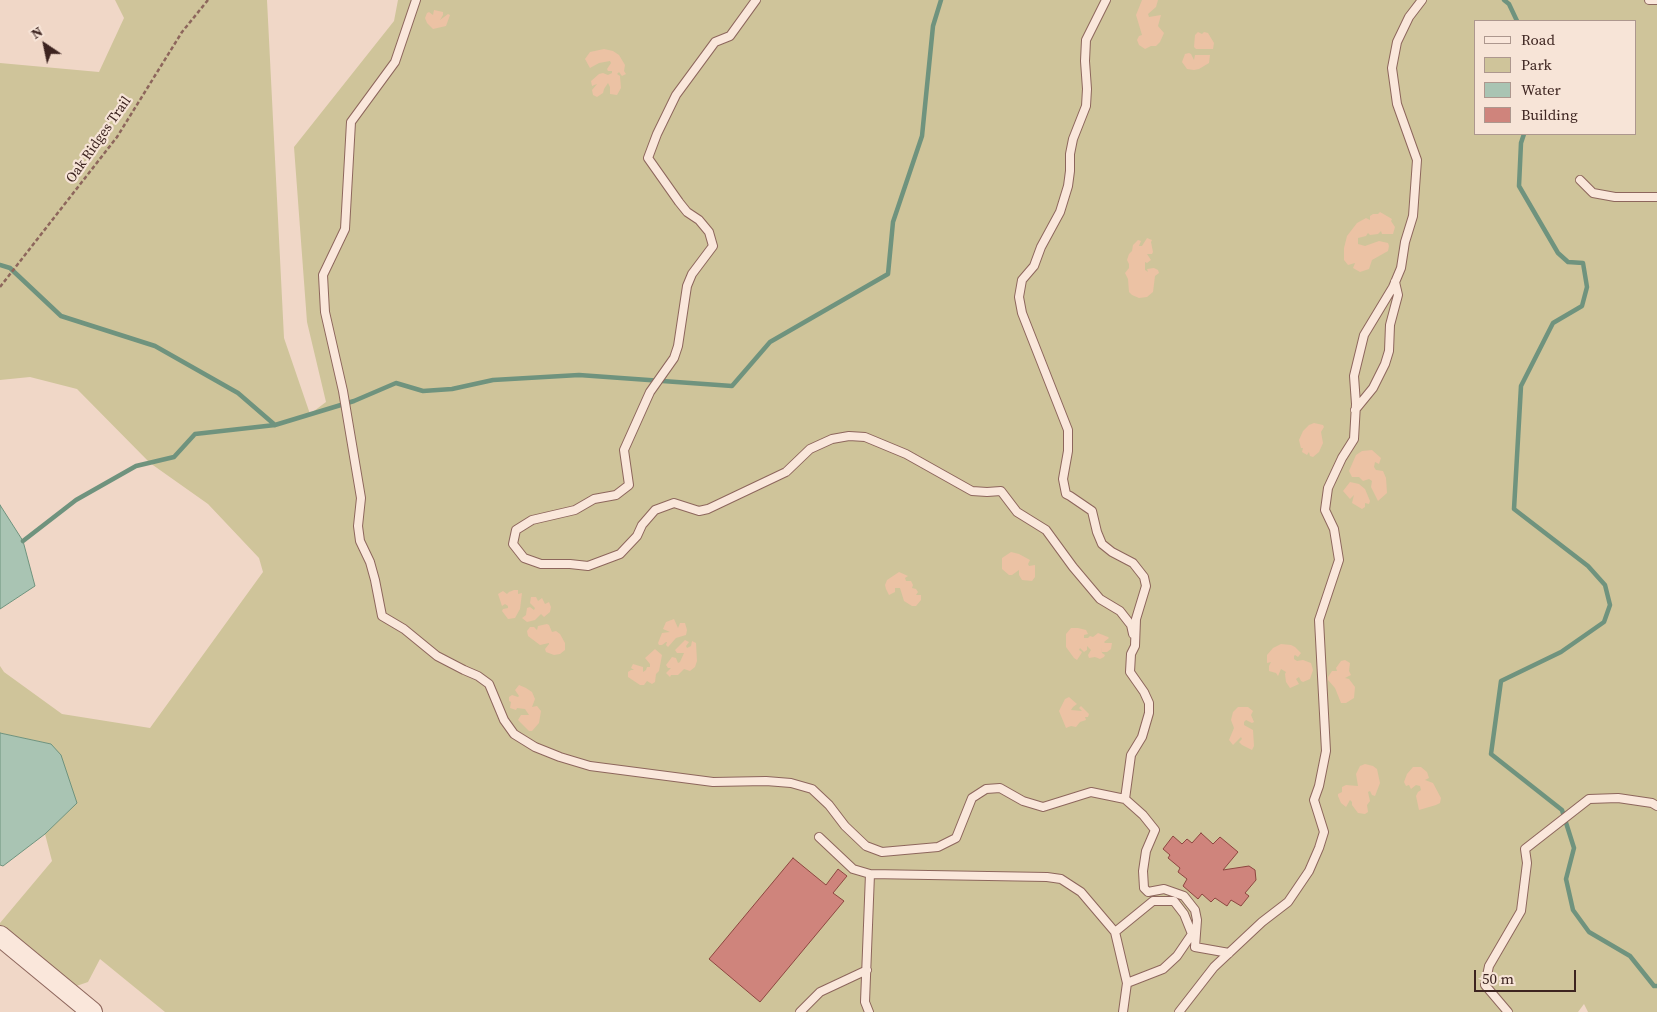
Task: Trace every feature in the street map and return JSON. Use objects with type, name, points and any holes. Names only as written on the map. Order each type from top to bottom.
[{"type":"street","points":[[0,936],[92,1012]]},
{"type":"lane","points":[[416,0],[395,62],[351,122],[345,229],[324,275],[325,312],[343,392],[361,498],[358,526],[360,541],[370,562],[382,616],[404,629],[437,656],[478,676],[489,684],[504,720],[514,734],[535,747],[590,766],[713,782],[766,780],[812,789],[866,846],[882,852],[938,847],[956,838],[972,798],[986,789],[1000,788],[1023,800],[1043,807],[1091,792],[1125,799],[1155,830],[1145,858],[1143,871],[1144,888],[1148,892],[1164,889],[1184,896],[1195,910],[1197,920],[1195,947],[1229,953]]},
{"type":"lane","points":[[756,0],[730,36],[715,42],[676,95],[657,134],[648,158],[687,212],[699,220],[709,232],[713,246],[692,274],[687,286],[678,346],[674,358],[650,392],[624,450],[629,484],[616,495],[594,499],[575,510],[532,520],[516,530],[513,544],[524,558],[541,564],[588,566],[620,554],[637,536],[642,525],[655,510],[674,503],[699,511],[708,509],[786,472],[810,449],[832,439],[849,436],[865,437],[906,454],[972,491],[1001,491],[1017,512],[1046,530],[1073,567],[1100,599],[1120,611],[1130,625],[1135,646]]},
{"type":"lane","points":[[1106,0],[1086,40],[1086,106],[1073,139],[1068,186],[1060,212],[1041,247],[1034,266],[1022,280],[1019,297],[1022,312],[1068,430],[1068,451],[1063,479],[1066,494],[1092,511],[1102,544],[1112,552],[1133,563],[1144,577],[1146,586],[1136,619],[1135,646],[1131,654],[1130,672],[1144,692],[1149,703],[1150,714],[1142,737],[1132,755],[1125,799]]},
{"type":"lane","points":[[1179,1012],[1214,967],[1262,922],[1288,902],[1309,871],[1324,832],[1314,800],[1319,786],[1326,751],[1319,620],[1339,560],[1334,529],[1325,510],[1328,488],[1342,458],[1354,439],[1354,376],[1364,335],[1376,318],[1401,268],[1405,242],[1414,216],[1417,160],[1397,104],[1392,68],[1397,42],[1409,17],[1422,0]]},
{"type":"lane","points":[[1649,0],[1657,0]]},
{"type":"lane","points":[[1580,180],[1593,193],[1615,198],[1657,197]]},
{"type":"lane","points":[[1355,410],[1372,388],[1385,364],[1389,351],[1390,325],[1398,294],[1395,282]]},
{"type":"lane","points":[[1508,1012],[1485,985],[1489,966],[1521,911],[1527,862],[1525,849],[1589,799],[1618,798],[1657,806]]},
{"type":"lane","points":[[819,837],[853,869],[870,874],[1047,877],[1061,879],[1081,892],[1116,932],[1127,983],[1123,1012]]},
{"type":"lane","points":[[869,1012],[865,1002],[870,874]]},
{"type":"lane","points":[[1116,932],[1153,901],[1174,901],[1184,914],[1192,934],[1177,956],[1163,969],[1127,983]]},
{"type":"lane","points":[[800,1012],[820,992],[867,970]]},
{"type":"path","name":"Oak Ridges Trail","points":[[0,287],[117,137],[182,32],[208,0]]},
{"type":"green space","points":[[115,0],[267,0],[284,338],[310,414],[326,402],[307,322],[294,147],[394,21],[398,0],[1657,0],[1657,1012],[1588,1012],[1584,1004],[1578,1012],[165,1012],[100,959],[88,982],[59,992],[0,927],[0,923],[52,861],[45,834],[76,803],[51,744],[0,733],[0,666],[4,672],[62,714],[150,728],[263,572],[259,558],[208,504],[150,463],[77,389],[30,377],[0,380],[0,63],[99,72],[124,18]]},
{"type":"sand","points":[[1142,0],[1158,0],[1156,7],[1148,14],[1149,17],[1161,15],[1158,26],[1164,33],[1156,46],[1145,49],[1139,45],[1137,40],[1142,35],[1136,15]]},
{"type":"sand","points":[[434,10],[443,12],[440,20],[448,14],[450,15],[446,26],[433,29],[427,23],[425,18],[427,13],[429,12],[433,15]]},
{"type":"sand","points":[[1198,32],[1202,34],[1204,32],[1208,33],[1214,43],[1213,49],[1196,49],[1194,47],[1195,35]]},
{"type":"sand","points":[[604,49],[619,55],[625,65],[624,71],[626,74],[622,76],[619,72],[617,74],[620,76],[621,88],[617,95],[610,94],[608,83],[603,93],[597,97],[593,95],[592,90],[597,84],[592,86],[591,81],[599,74],[608,75],[612,73],[612,71],[607,69],[611,63],[610,61],[599,63],[590,68],[585,59],[590,52]]},
{"type":"sand","points":[[1189,53],[1194,60],[1195,55],[1210,55],[1209,63],[1199,69],[1187,69],[1182,62],[1185,54]]},
{"type":"sand","points":[[1380,212],[1392,219],[1391,221],[1395,227],[1393,234],[1382,234],[1381,231],[1378,234],[1370,235],[1368,233],[1366,236],[1358,238],[1358,244],[1365,246],[1379,241],[1388,243],[1388,251],[1372,260],[1369,269],[1360,272],[1353,268],[1355,263],[1348,265],[1344,260],[1347,236],[1357,223],[1366,218],[1370,220],[1370,216]]},
{"type":"sand","points":[[1147,238],[1152,240],[1153,252],[1152,254],[1147,254],[1151,260],[1147,263],[1145,262],[1145,270],[1148,272],[1147,269],[1154,268],[1159,273],[1155,276],[1153,292],[1147,297],[1139,298],[1129,292],[1128,279],[1125,273],[1129,268],[1127,260],[1133,245],[1138,240],[1141,241],[1139,246],[1142,246]]},
{"type":"sand","points":[[1314,423],[1324,427],[1321,432],[1323,443],[1319,452],[1313,457],[1310,456],[1309,452],[1307,455],[1302,452],[1303,448],[1301,448],[1299,440],[1303,431]]},
{"type":"sand","points":[[1372,450],[1381,458],[1379,464],[1375,462],[1374,467],[1376,470],[1383,471],[1386,478],[1387,493],[1378,501],[1371,487],[1372,481],[1369,479],[1363,481],[1359,477],[1352,477],[1349,471],[1356,455],[1362,451]]},
{"type":"sand","points":[[1350,482],[1359,484],[1365,489],[1370,501],[1369,504],[1365,503],[1365,507],[1362,509],[1352,503],[1354,495],[1350,499],[1343,491]]},
{"type":"sand","points":[[1011,552],[1030,560],[1029,566],[1035,565],[1035,577],[1032,581],[1022,580],[1019,570],[1009,575],[1002,569],[1002,558]]},
{"type":"sand","points":[[899,572],[908,576],[905,578],[906,581],[911,581],[912,588],[918,592],[916,595],[921,595],[921,600],[916,606],[912,606],[904,601],[900,588],[895,588],[895,592],[889,595],[886,589],[887,580]]},
{"type":"sand","points":[[518,590],[518,594],[522,593],[520,609],[515,618],[508,619],[502,611],[508,608],[508,606],[505,604],[502,606],[498,594],[503,591],[507,594]]},
{"type":"sand","points":[[531,597],[536,597],[538,601],[542,598],[545,604],[549,602],[551,607],[550,612],[544,617],[541,614],[535,620],[527,622],[522,618],[526,615],[527,608],[530,607],[534,610],[535,608],[530,603]]},
{"type":"sand","points":[[674,619],[678,628],[680,623],[685,623],[686,635],[676,638],[668,647],[666,645],[667,642],[659,645],[662,633],[670,632],[663,629],[666,622]]},
{"type":"sand","points":[[547,624],[552,632],[556,631],[560,634],[565,643],[565,650],[560,654],[554,655],[546,652],[545,649],[549,643],[540,645],[528,636],[527,631],[530,627],[534,627],[537,630],[538,626]]},
{"type":"sand","points":[[1071,628],[1086,630],[1088,634],[1084,635],[1084,638],[1093,637],[1098,633],[1108,637],[1104,642],[1112,643],[1111,649],[1107,652],[1102,652],[1101,648],[1102,653],[1105,655],[1100,659],[1095,657],[1089,658],[1088,655],[1091,650],[1087,646],[1087,650],[1084,652],[1080,648],[1079,650],[1082,652],[1077,660],[1066,647],[1066,634]]},
{"type":"sand","points":[[685,640],[689,642],[686,646],[687,648],[691,646],[692,641],[696,643],[697,661],[695,667],[690,671],[684,669],[678,675],[671,675],[670,677],[666,673],[671,668],[668,668],[666,665],[672,657],[676,658],[678,663],[680,662],[684,653],[677,653],[675,650]]},
{"type":"sand","points":[[1281,644],[1291,645],[1301,653],[1298,657],[1294,656],[1294,659],[1297,661],[1303,660],[1311,663],[1313,670],[1310,679],[1303,682],[1299,677],[1296,679],[1299,684],[1290,688],[1286,682],[1286,672],[1281,669],[1278,676],[1276,673],[1269,671],[1271,662],[1267,663],[1267,655],[1273,648]]},
{"type":"sand","points":[[655,649],[662,655],[655,682],[652,684],[647,681],[644,685],[640,685],[628,677],[628,672],[634,670],[631,668],[633,664],[643,667],[643,672],[647,667],[650,667],[645,658]]},
{"type":"sand","points":[[1345,660],[1350,663],[1349,671],[1351,675],[1345,678],[1349,679],[1355,687],[1354,698],[1346,703],[1341,703],[1328,677],[1332,671],[1337,671],[1336,668],[1341,661]]},
{"type":"sand","points":[[519,685],[532,692],[535,699],[532,707],[537,706],[541,711],[539,723],[532,731],[529,731],[518,720],[521,715],[529,715],[525,709],[517,708],[516,710],[510,708],[511,702],[509,697],[512,695],[519,696],[515,690]]},
{"type":"sand","points":[[1069,697],[1077,704],[1071,710],[1082,711],[1079,708],[1081,706],[1089,714],[1088,717],[1085,717],[1086,720],[1080,722],[1076,727],[1066,728],[1059,711],[1065,699]]},
{"type":"sand","points":[[1238,707],[1248,707],[1253,711],[1251,715],[1254,722],[1246,720],[1244,722],[1244,725],[1253,730],[1254,746],[1252,750],[1239,742],[1242,739],[1241,737],[1233,745],[1229,740],[1234,728],[1231,720],[1233,712]]},
{"type":"sand","points":[[1365,764],[1377,769],[1380,783],[1375,796],[1370,791],[1368,792],[1370,801],[1367,805],[1368,812],[1365,814],[1358,813],[1350,800],[1346,807],[1341,803],[1338,794],[1342,792],[1342,787],[1346,785],[1358,786],[1356,774],[1360,766]]},
{"type":"sand","points":[[1413,767],[1421,767],[1427,772],[1429,778],[1425,780],[1433,783],[1441,798],[1440,803],[1419,810],[1416,796],[1421,790],[1420,786],[1416,785],[1411,789],[1404,782],[1407,774]]},
{"type":"water","points":[[0,505],[23,541],[35,586],[0,609]]},
{"type":"water","points":[[0,733],[51,744],[61,755],[77,803],[45,834],[3,866],[0,865]]},
{"type":"building","points":[[1201,833],[1213,844],[1220,837],[1238,852],[1223,870],[1249,866],[1255,870],[1256,880],[1245,893],[1249,896],[1241,906],[1231,900],[1227,906],[1215,898],[1211,902],[1202,894],[1198,899],[1183,886],[1187,879],[1178,872],[1180,868],[1168,858],[1170,855],[1163,849],[1173,836],[1182,844],[1187,839],[1192,843]]},
{"type":"building","points":[[793,858],[826,885],[838,869],[847,876],[833,893],[844,901],[760,1002],[709,959]]},
{"type":"waterway","points":[[23,541],[76,500],[136,466],[174,457],[195,434],[275,425],[354,401],[396,383],[423,391],[452,389],[493,380],[579,375],[732,386],[770,342],[888,274],[893,222],[922,136],[933,26],[941,0]]},
{"type":"waterway","points":[[1504,0],[1509,4],[1517,20]]},
{"type":"waterway","points":[[1524,135],[1521,143],[1519,186],[1558,253],[1568,262],[1583,263],[1587,287],[1582,306],[1553,323],[1521,386],[1514,509],[1588,566],[1605,585],[1610,605],[1604,622],[1561,652],[1501,681],[1491,754],[1562,810],[1574,848],[1566,879],[1573,910],[1589,932],[1630,956],[1654,986],[1657,986]]},
{"type":"waterway","points":[[0,265],[10,268],[61,316],[155,346],[238,393],[275,425]]}]
